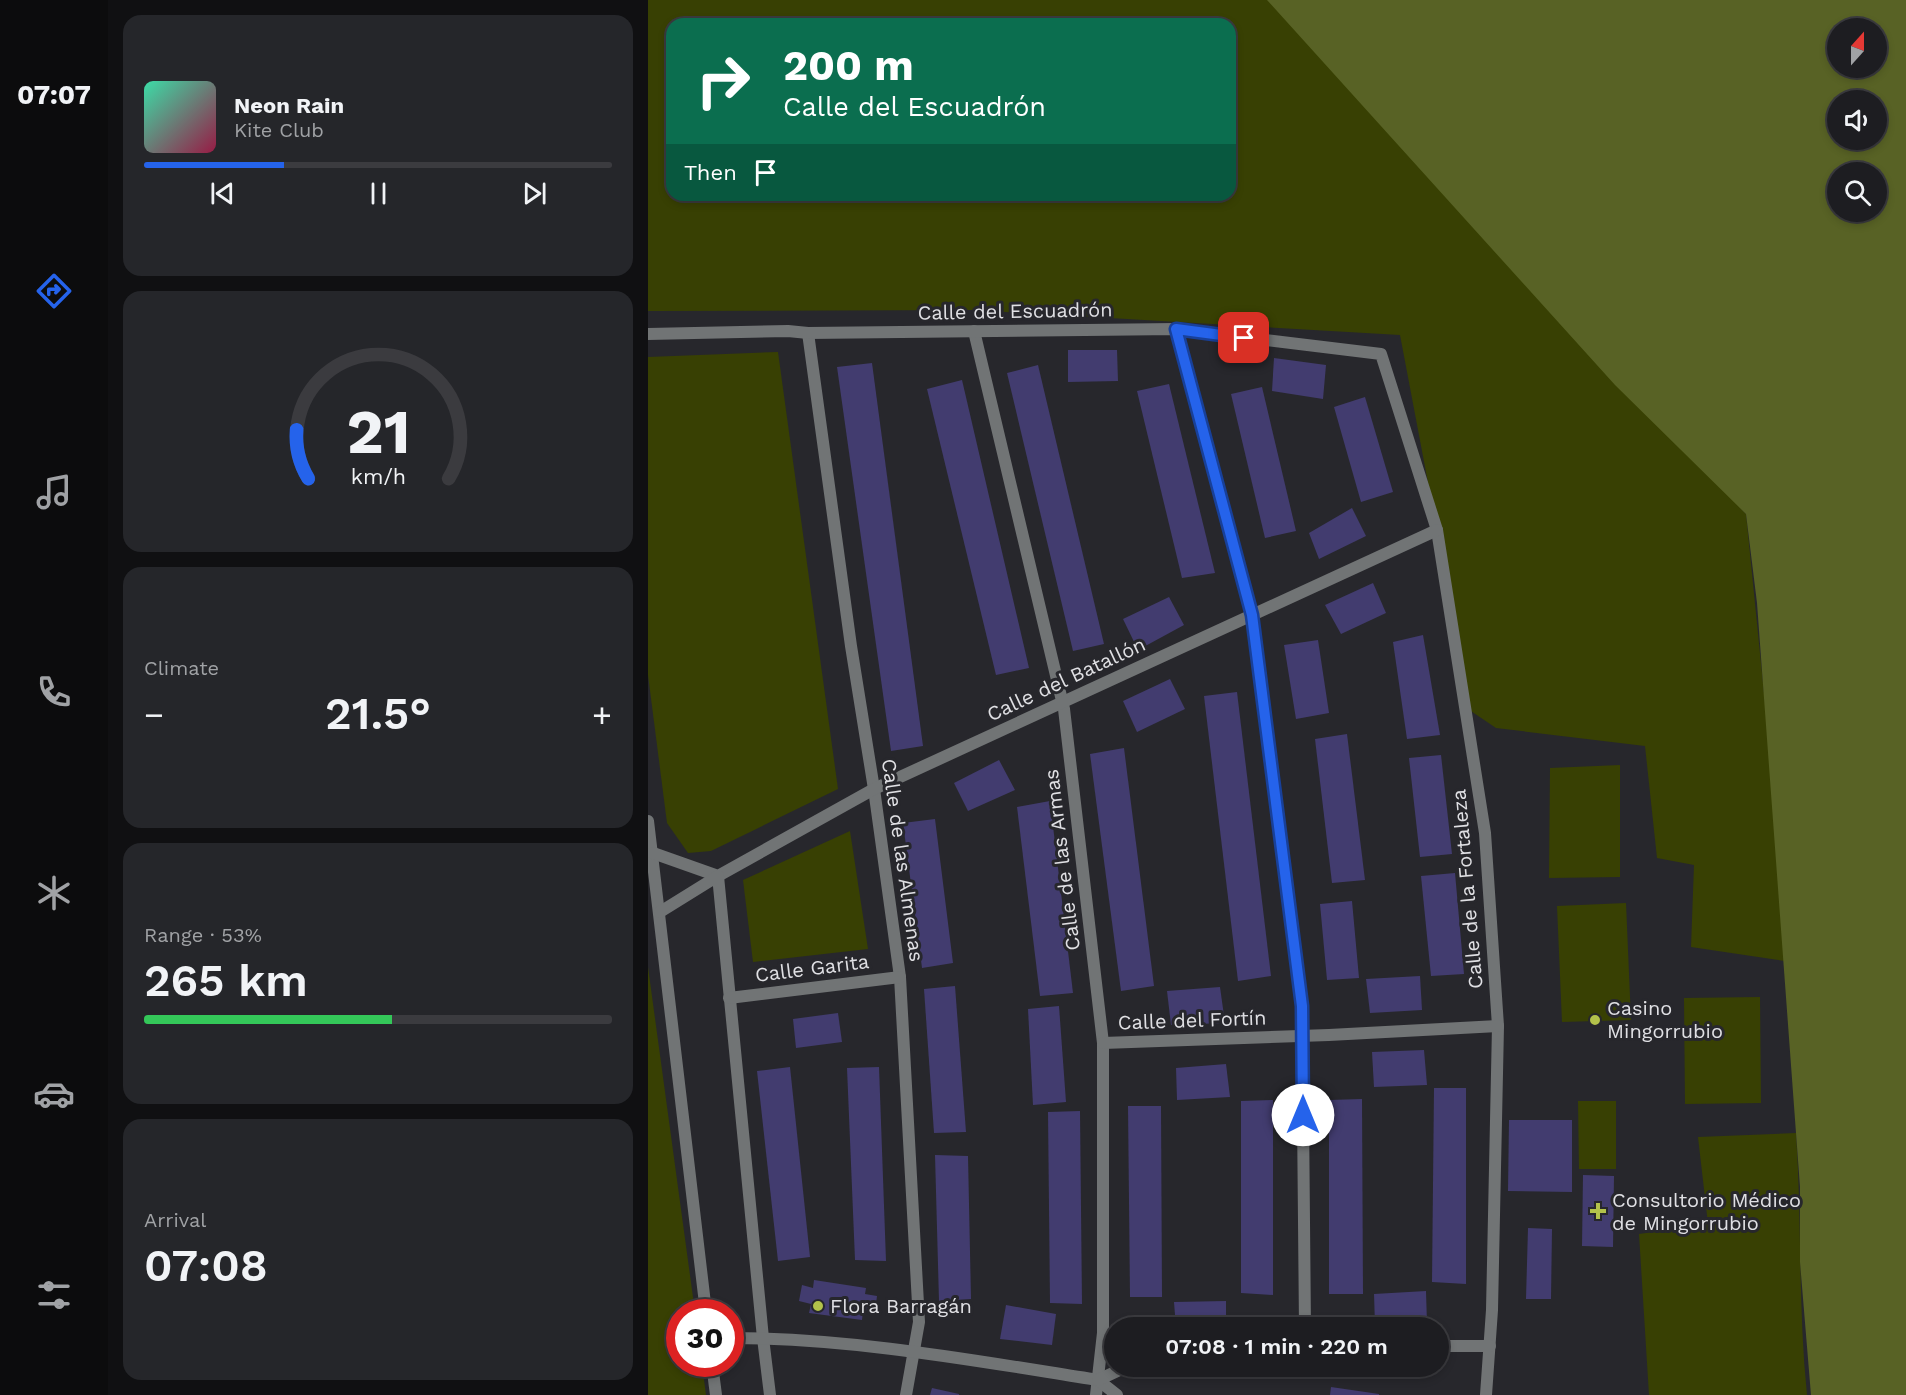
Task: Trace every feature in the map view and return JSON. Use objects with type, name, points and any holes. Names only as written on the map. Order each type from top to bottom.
[{"type":"street","name":"Calle del Escuadrón","points":[[648,334],[1176,329],[1381,354]]},
{"type":"street","points":[[1176,329],[1252,615],[1302,1006],[1305,1317]]},
{"type":"street","name":"Calle de las Armas","points":[[974,331],[1062,702],[1103,1043],[1103,1333],[1096,1395]]},
{"type":"street","name":"Calle de las Almenas","points":[[808,333],[900,977],[919,1322],[906,1395]]},
{"type":"street","name":"Calle de la Fortaleza","points":[[1381,354],[1437,530],[1485,833],[1498,1026],[1490,1346],[1486,1395]]},
{"type":"street","name":"Calle del Batallón","points":[[660,912],[718,876],[874,789],[1437,530]]},
{"type":"street","points":[[648,820],[705,1299]]},
{"type":"street","points":[[652,853],[718,876],[762,1338],[770,1395]]},
{"type":"street","name":"Calle Garita","points":[[729,998],[900,977]]},
{"type":"street","name":"Calle del Fortín","points":[[1103,1043],[1498,1026]]},
{"type":"street","points":[[744,1338],[913,1352],[1098,1380],[1117,1395]]},
{"type":"street","points":[[1449,1346],[1490,1346]]},
{"type":"street","points":[[714,1377],[716,1395]]},
{"type":"street","points":[[1098,1380],[1104,1377]]},
{"type":"green space","points":[[648,0],[1273,0],[1746,514],[1791,962],[1691,947],[1694,865],[1657,858],[1645,746],[1496,728],[1465,707],[1437,530],[1400,335],[973,310],[648,311]]},
{"type":"green space","points":[[1267,0],[1906,0],[1906,1395],[1811,1395],[1800,1262],[1800,1187],[1757,603],[1746,514],[1615,385]]},
{"type":"green space","points":[[778,352],[838,789],[711,851],[688,853],[667,823],[648,675],[648,357]]},
{"type":"green space","points":[[1620,765],[1620,877],[1549,878],[1550,768]]},
{"type":"green space","points":[[850,831],[868,949],[753,962],[743,880]]},
{"type":"green space","points":[[1626,903],[1631,1020],[1562,1022],[1557,906]]},
{"type":"green space","points":[[648,967],[693,1299],[666,1299],[666,1377],[704,1377],[706,1395],[648,1395]]},
{"type":"green space","points":[[1760,997],[1761,1103],[1685,1104],[1684,998]]},
{"type":"green space","points":[[1578,1101],[1616,1101],[1616,1169],[1579,1169]]},
{"type":"green space","points":[[1796,1133],[1802,1330],[1807,1395],[1649,1395],[1639,1234],[1708,1224],[1698,1137]]},
{"type":"building","points":[[1068,350],[1117,350],[1118,381],[1068,382]]},
{"type":"building","points":[[1274,358],[1326,365],[1323,399],[1272,391]]},
{"type":"building","points":[[872,363],[923,746],[891,751],[837,367]]},
{"type":"building","points":[[1038,365],[1104,644],[1073,651],[1007,373]]},
{"type":"building","points":[[962,380],[1029,668],[996,675],[927,389]]},
{"type":"building","points":[[1169,384],[1215,573],[1182,578],[1137,391]]},
{"type":"building","points":[[1262,387],[1296,531],[1265,538],[1231,394]]},
{"type":"building","points":[[1365,397],[1393,492],[1361,502],[1334,407]]},
{"type":"building","points":[[1352,508],[1366,536],[1319,559],[1309,533]]},
{"type":"building","points":[[1373,583],[1386,613],[1341,634],[1325,605]]},
{"type":"building","points":[[1169,597],[1184,625],[1138,650],[1123,619]]},
{"type":"building","points":[[1423,635],[1440,735],[1407,739],[1393,642]]},
{"type":"building","points":[[1318,640],[1329,713],[1296,719],[1284,645]]},
{"type":"building","points":[[1170,679],[1185,709],[1137,732],[1123,701]]},
{"type":"building","points":[[1237,692],[1271,976],[1238,981],[1204,696]]},
{"type":"building","points":[[1347,734],[1365,880],[1332,883],[1315,739]]},
{"type":"building","points":[[1124,748],[1154,986],[1121,991],[1090,754]]},
{"type":"building","points":[[1441,755],[1452,854],[1420,857],[1409,758]]},
{"type":"building","points":[[999,760],[1015,790],[968,811],[954,783]]},
{"type":"building","points":[[1050,801],[1073,993],[1040,996],[1017,807]]},
{"type":"building","points":[[935,819],[953,963],[922,968],[903,823]]},
{"type":"building","points":[[1455,873],[1464,974],[1431,976],[1421,876]]},
{"type":"building","points":[[1352,901],[1359,978],[1327,980],[1320,904]]},
{"type":"building","points":[[1420,976],[1422,1010],[1370,1013],[1366,979]]},
{"type":"building","points":[[955,986],[966,1132],[934,1133],[924,989]]},
{"type":"building","points":[[1220,987],[1225,1023],[1171,1025],[1167,991]]},
{"type":"building","points":[[1059,1006],[1066,1102],[1033,1105],[1028,1009]]},
{"type":"building","points":[[838,1013],[842,1042],[796,1048],[793,1019]]},
{"type":"building","points":[[1424,1050],[1427,1085],[1374,1087],[1372,1052]]},
{"type":"building","points":[[1226,1064],[1230,1097],[1177,1100],[1176,1068]]},
{"type":"building","points":[[790,1067],[810,1257],[778,1261],[757,1071]]},
{"type":"building","points":[[879,1067],[886,1261],[855,1260],[847,1068]]},
{"type":"building","points":[[1434,1088],[1466,1088],[1466,1284],[1432,1282]]},
{"type":"building","points":[[1362,1099],[1363,1294],[1329,1294],[1329,1100]]},
{"type":"building","points":[[1273,1100],[1273,1295],[1241,1293],[1241,1101]]},
{"type":"building","points":[[1128,1106],[1161,1106],[1162,1297],[1130,1297]]},
{"type":"building","points":[[1080,1111],[1082,1304],[1050,1303],[1048,1112]]},
{"type":"building","points":[[1509,1120],[1572,1120],[1572,1192],[1508,1191]]},
{"type":"building","points":[[935,1155],[968,1156],[971,1299],[939,1301]]},
{"type":"building","name":"Consultorio Médico de Mingorrubio","points":[[1583,1175],[1614,1176],[1613,1247],[1582,1246]]},
{"type":"building","points":[[1528,1228],[1552,1229],[1551,1299],[1526,1299]]},
{"type":"building","points":[[814,1280],[866,1288],[865,1294],[877,1296],[875,1312],[863,1310],[862,1320],[809,1313],[811,1304],[799,1301],[802,1285],[813,1288]]},
{"type":"building","points":[[1426,1291],[1427,1317],[1375,1317],[1374,1294]]},
{"type":"building","points":[[1226,1301],[1226,1317],[1175,1317],[1174,1302]]},
{"type":"building","points":[[1006,1305],[1056,1314],[1052,1345],[1000,1339]]},
{"type":"building","points":[[1331,1387],[1379,1394],[1379,1395],[1330,1395]]},
{"type":"building","points":[[932,1388],[959,1394],[959,1395],[930,1395]]},
{"type":"place","name":"Casino Mingorrubio","points":[[1595,1020]]},
{"type":"place","name":"Consultorio Médico de Mingorrubio","points":[[1598,1211]]},
{"type":"place","name":"Flora Barragán","points":[[818,1306]]},
{"type":"route","points":[[1244,338],[1176,329],[1252,615],[1302,1006],[1303,1115]]}]
